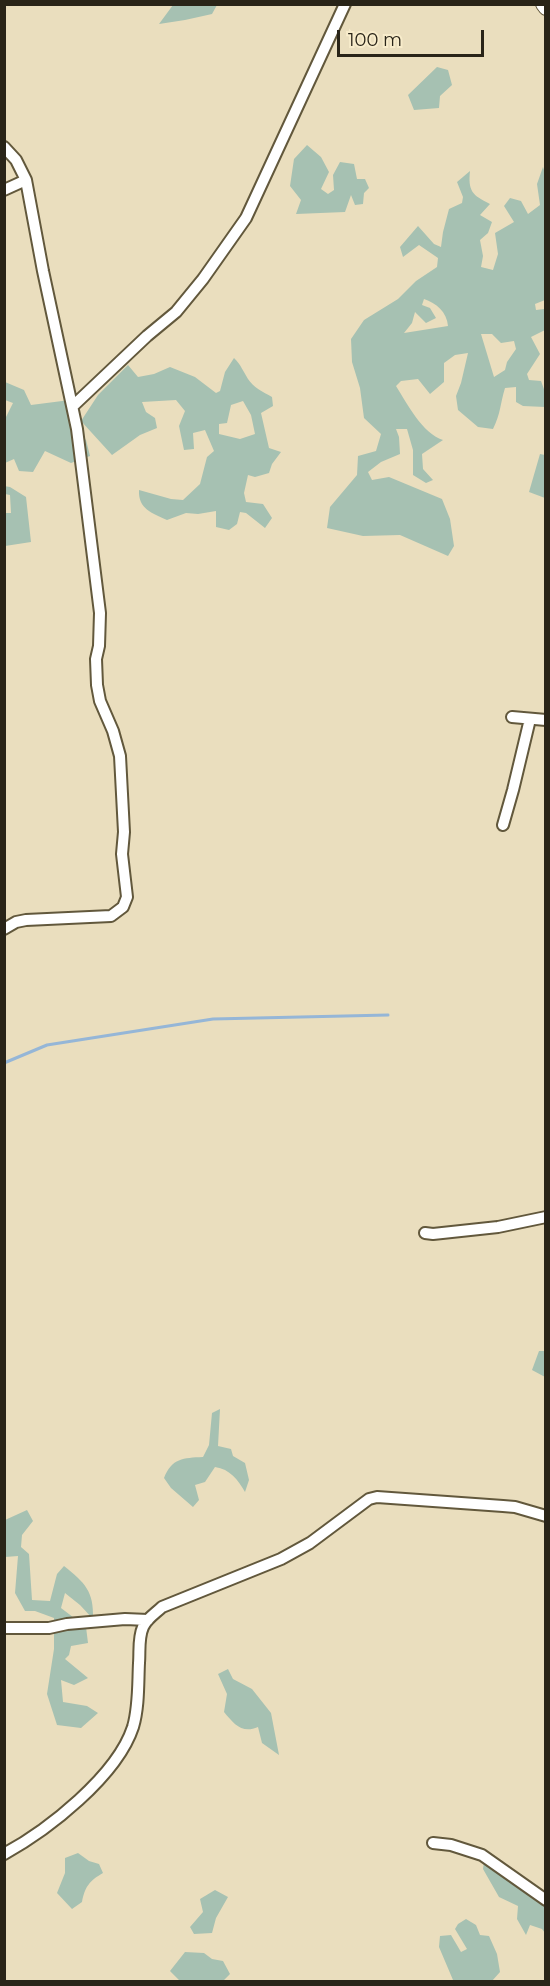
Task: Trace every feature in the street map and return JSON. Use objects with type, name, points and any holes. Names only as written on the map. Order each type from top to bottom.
[{"type":"street","points":[[73,406],[147,336],[176,312],[203,279],[246,218],[345,4]]},
{"type":"street","points":[[4,147],[16,160],[26,180],[81,453],[100,613],[99,646],[96,659],[97,685],[100,701],[113,731],[120,756],[124,832],[122,854],[127,897],[123,907],[111,916],[26,920],[16,922],[4,929]]},
{"type":"street","points":[[4,190],[26,180]]},
{"type":"street","points":[[512,717],[546,720]]},
{"type":"street","points":[[503,825],[530,719]]},
{"type":"street","points":[[425,1233],[498,1227],[546,1217]]},
{"type":"street","points":[[4,1854],[62,1815],[102,1775],[120,1750],[133,1727],[138,1693],[139,1645],[143,1628],[162,1607],[241,1577],[295,1552],[369,1499],[377,1497],[515,1507],[546,1516]]},
{"type":"street","points":[[4,1628],[49,1628],[125,1618],[148,1620]]},
{"type":"street","points":[[433,1842],[452,1845],[482,1855],[546,1900]]},
{"type":"green space","points":[[173,5],[217,5],[212,14],[159,24]]},
{"type":"green space","points":[[437,67],[448,70],[452,85],[440,96],[439,108],[414,110],[408,95]]},
{"type":"green space","points":[[307,145],[321,157],[329,172],[321,189],[328,194],[334,190],[333,175],[340,162],[354,164],[357,179],[365,179],[369,188],[364,193],[363,204],[355,205],[351,195],[345,212],[296,214],[301,200],[290,186],[294,159]]},
{"type":"green space","points":[[543,167],[546,176],[545,300],[535,304],[536,310],[544,309],[545,330],[531,337],[540,354],[527,374],[529,380],[541,381],[545,392],[545,407],[523,406],[516,402],[516,387],[505,388],[493,429],[478,427],[458,410],[456,396],[468,353],[455,355],[444,363],[444,382],[430,394],[418,379],[401,381],[396,386],[416,418],[428,431],[443,440],[422,454],[423,469],[433,480],[426,483],[413,475],[413,450],[407,429],[396,429],[400,454],[381,462],[368,472],[372,480],[389,477],[442,499],[450,519],[454,546],[448,556],[400,535],[363,536],[327,528],[330,507],[357,475],[358,456],[376,451],[381,434],[364,418],[360,388],[352,362],[351,339],[364,320],[398,299],[416,281],[437,267],[438,258],[419,245],[403,257],[400,247],[418,226],[434,244],[441,247],[449,209],[462,203],[463,197],[457,182],[470,171],[472,192],[490,204],[480,215],[492,222],[488,233],[480,240],[483,256],[481,267],[493,270],[498,254],[495,233],[514,222],[504,206],[510,198],[521,201],[528,214],[540,205],[537,184]],"holes":[[[424,299],[440,309],[446,316],[448,326],[404,333],[412,323],[415,312],[426,323],[436,318],[430,308],[422,305]],[[481,334],[492,334],[501,343],[514,341],[516,349],[507,362],[505,370],[494,377]]]},
{"type":"green space","points":[[234,358],[248,379],[258,389],[272,397],[273,406],[261,413],[269,448],[281,452],[272,464],[269,473],[255,477],[248,475],[244,493],[246,502],[263,504],[272,518],[265,528],[246,513],[240,512],[237,524],[229,530],[216,527],[216,511],[186,513],[167,520],[143,506],[139,490],[183,500],[200,484],[207,457],[214,451],[205,430],[193,433],[194,449],[184,450],[179,426],[185,411],[176,400],[142,402],[146,412],[155,418],[157,428],[140,435],[112,455],[81,421],[98,395],[128,365],[138,377],[154,374],[170,367],[195,377],[216,393],[220,391],[225,372]],"holes":[[[243,401],[251,415],[255,434],[240,439],[219,434],[219,424],[227,423],[231,405]]]},
{"type":"green space","points":[[5,382],[24,390],[31,405],[70,400],[74,428],[86,440],[90,456],[71,463],[45,451],[33,472],[19,471],[14,459],[5,463],[5,419],[13,403],[5,400]]},
{"type":"green space","points":[[540,454],[545,455],[545,498],[529,492]]},
{"type":"green space","points":[[4,486],[26,497],[31,542],[5,546],[5,513],[11,513],[10,495],[5,494]]},
{"type":"green space","points":[[539,1351],[545,1351],[545,1377],[532,1370]]},
{"type":"green space","points":[[220,1409],[218,1446],[231,1449],[233,1456],[245,1463],[249,1480],[245,1492],[233,1476],[215,1467],[205,1482],[195,1485],[199,1500],[193,1507],[171,1488],[164,1478],[171,1466],[179,1460],[203,1457],[209,1445],[212,1413]]},
{"type":"green space","points":[[27,1510],[33,1521],[22,1535],[21,1547],[29,1554],[32,1600],[50,1601],[57,1574],[64,1566],[87,1588],[92,1601],[93,1619],[65,1593],[61,1608],[86,1627],[88,1643],[71,1646],[69,1655],[65,1659],[88,1678],[74,1685],[61,1680],[63,1702],[87,1706],[98,1713],[81,1728],[57,1725],[47,1694],[54,1649],[54,1618],[35,1611],[25,1611],[15,1593],[18,1556],[5,1557],[5,1520]]},
{"type":"green space","points":[[228,1669],[233,1679],[252,1689],[271,1713],[279,1755],[262,1743],[258,1727],[247,1729],[239,1727],[224,1712],[227,1694],[218,1674]]},
{"type":"green space","points":[[78,1853],[89,1861],[99,1864],[103,1873],[91,1882],[86,1888],[82,1902],[72,1909],[57,1893],[65,1873],[65,1858]]},
{"type":"green space","points":[[484,1862],[524,1887],[545,1906],[545,1933],[542,1929],[530,1925],[526,1935],[517,1919],[518,1906],[499,1897],[483,1869]]},
{"type":"green space","points":[[215,1890],[228,1897],[216,1918],[212,1933],[194,1934],[190,1927],[203,1912],[200,1899]]},
{"type":"green space","points":[[466,1919],[476,1925],[480,1935],[489,1936],[497,1954],[500,1972],[492,1981],[453,1980],[439,1947],[440,1936],[451,1935],[461,1952],[467,1949],[455,1929]]},
{"type":"green space","points":[[185,1952],[204,1953],[212,1959],[223,1961],[230,1974],[223,1981],[180,1981],[170,1971]]},
{"type":"waterway","points":[[4,1063],[47,1045],[213,1019],[388,1015]]}]
